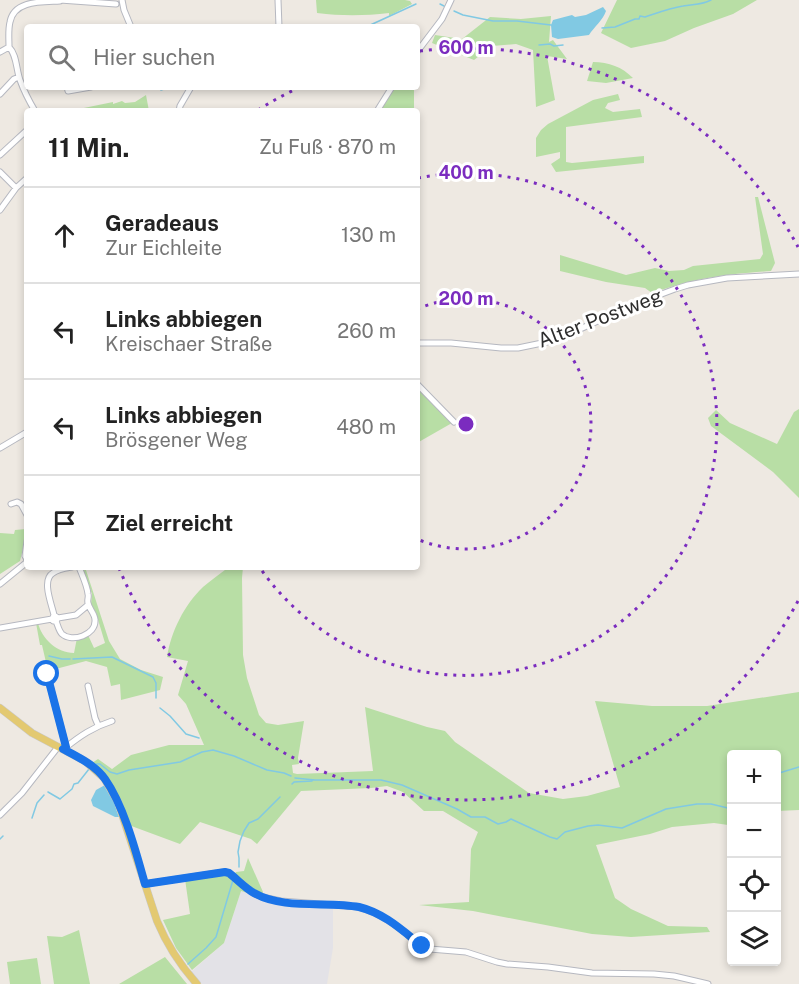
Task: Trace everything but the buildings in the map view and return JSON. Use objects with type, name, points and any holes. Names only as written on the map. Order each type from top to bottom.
[{"type":"main road","points":[[0,708],[32,733],[85,761],[104,778],[118,802],[157,921],[186,972],[197,984]]},
{"type":"street","points":[[278,0],[279,24]]},
{"type":"street","points":[[420,48],[442,19],[452,0]]},
{"type":"street","points":[[33,108],[23,89],[12,50],[9,47],[10,20],[13,13],[24,2],[119,2],[130,24]]},
{"type":"street","points":[[0,52],[9,47]]},
{"type":"street","points":[[0,94],[14,79],[19,77]]},
{"type":"street","points":[[180,108],[189,90]]},
{"type":"street","points":[[379,108],[391,90]]},
{"type":"street","points":[[0,155],[24,133]]},
{"type":"street","points":[[0,172],[16,188]]},
{"type":"street","points":[[0,210],[24,181]]},
{"type":"street","name":"Alter Postweg","points":[[420,343],[518,348],[567,335],[635,304],[675,289],[727,278],[799,274]]},
{"type":"street","points":[[420,387],[454,422]]},
{"type":"street","points":[[0,448],[24,434]]},
{"type":"street","points":[[11,504],[17,502],[24,510]]},
{"type":"street","points":[[0,584],[24,564]]},
{"type":"street","points":[[58,570],[49,575],[46,584],[55,618],[62,633],[76,637],[87,634],[93,628],[95,621],[88,605],[88,594],[80,570]]},
{"type":"street","points":[[0,628],[76,615],[88,605]]},
{"type":"street","points":[[47,674],[62,748]]},
{"type":"street","points":[[88,686],[98,725]]},
{"type":"street","points":[[0,815],[62,748],[98,725],[112,721]]},
{"type":"street","points":[[145,884],[225,872],[262,897],[281,902],[359,907],[375,913],[391,922],[422,946],[430,949],[466,952],[497,963],[592,973],[654,974],[708,984]]},
{"type":"shaded area","points":[[241,891],[262,897],[333,906],[333,948],[327,984],[202,984],[191,972],[224,943]]},
{"type":"green space","points":[[316,0],[405,0],[412,4],[389,16],[389,13],[344,15],[317,13]]},
{"type":"green space","points":[[617,0],[757,0],[733,14],[665,41],[631,48],[601,33]]},
{"type":"green space","points":[[551,16],[549,42],[553,40],[567,59],[547,56],[555,100],[536,107],[533,50],[516,44],[492,46],[474,60],[432,43],[435,35],[462,39],[490,17],[521,19]]},
{"type":"green space","points":[[593,62],[615,66],[633,78],[606,83],[587,81]]},
{"type":"green space","points":[[393,90],[414,90],[414,108],[380,108]]},
{"type":"green space","points":[[618,94],[620,100],[608,103],[605,108],[613,112],[640,109],[642,117],[566,127],[566,162],[644,156],[644,163],[556,172],[551,164],[560,158],[560,152],[536,157],[536,138],[548,124],[593,100]]},
{"type":"green space","points":[[146,95],[148,108],[84,108],[113,102],[113,104],[122,101],[135,102]]},
{"type":"green space","points":[[755,197],[758,197],[775,263],[771,271],[711,277],[652,293],[645,288],[560,271],[560,255],[626,275],[655,268],[669,271],[684,270],[693,266],[760,259],[763,254]]},
{"type":"green space","points":[[420,390],[452,423],[420,441]]},
{"type":"green space","points":[[799,409],[799,498],[773,472],[711,426],[708,418],[716,410],[730,423],[777,444],[794,412]]},
{"type":"green space","points":[[24,529],[24,545],[20,561],[0,574],[0,533],[14,534],[15,530]]},
{"type":"green space","points":[[83,570],[86,570],[109,641],[120,659],[141,670],[163,677],[160,690],[121,700],[120,684],[111,686],[107,667],[86,661],[48,671],[36,623],[47,640],[62,651],[74,653],[77,638],[88,635],[94,648],[105,643],[91,604],[92,594]]},
{"type":"green space","points":[[225,570],[243,570],[243,655],[247,678],[259,715],[266,723],[278,725],[304,721],[299,764],[292,765],[293,773],[373,771],[365,707],[445,731],[455,742],[529,793],[563,799],[587,796],[620,787],[595,701],[652,706],[707,706],[799,692],[799,810],[781,811],[781,750],[727,750],[727,825],[714,823],[672,827],[596,845],[615,898],[631,909],[668,926],[707,927],[710,932],[631,937],[592,934],[473,911],[419,905],[469,902],[471,849],[478,832],[443,811],[424,811],[403,792],[387,786],[301,791],[257,844],[251,839],[200,822],[180,844],[126,824],[118,802],[92,763],[98,759],[112,769],[131,755],[169,745],[204,745],[186,704],[178,695],[188,661],[167,657],[175,629],[184,610],[196,594]]},
{"type":"green space","points":[[248,858],[263,892],[262,896],[234,876],[236,872],[244,871]]},
{"type":"green space","points":[[219,873],[228,875],[251,894],[241,891],[224,943],[192,970],[176,948],[163,920],[190,914],[185,879]]},
{"type":"green space","points":[[79,930],[90,984],[54,984],[47,936],[62,937]]},
{"type":"green space","points":[[165,957],[187,984],[119,984]]},
{"type":"green space","points":[[37,958],[41,984],[10,984],[7,962]]},
{"type":"water","points":[[603,7],[605,14],[589,35],[558,39],[552,37],[553,20],[572,15],[575,17],[586,15]]},
{"type":"water","points":[[105,785],[119,817],[93,806],[91,800],[96,790]]},
{"type":"waterway","points":[[602,28],[615,27],[639,19],[640,16],[645,17],[711,0]]},
{"type":"waterway","points":[[373,24],[416,4]]},
{"type":"waterway","points":[[440,4],[444,6]]},
{"type":"waterway","points":[[454,11],[493,21],[551,25]]},
{"type":"waterway","points":[[539,45],[563,45]]},
{"type":"waterway","points":[[49,656],[70,659]]},
{"type":"waterway","points":[[73,659],[112,657],[153,677],[156,683],[156,698]]},
{"type":"waterway","points":[[160,708],[186,734],[199,738]]},
{"type":"waterway","points":[[96,764],[117,774],[180,762],[202,752],[213,750],[267,770],[291,776]]},
{"type":"waterway","points":[[781,772],[799,767]]},
{"type":"waterway","points":[[48,792],[60,799],[72,789],[74,784],[78,783],[89,769]]},
{"type":"waterway","points":[[295,778],[381,780],[402,785],[471,817],[485,817],[498,824],[511,819],[557,839],[565,832],[588,826],[622,828],[666,809],[697,804],[727,808]]},
{"type":"waterway","points":[[292,784],[312,781]]},
{"type":"waterway","points":[[32,818],[37,803],[44,795]]},
{"type":"waterway","points":[[239,867],[238,852],[244,831],[249,823],[258,819],[280,797]]},
{"type":"waterway","points":[[0,839],[3,836]]},
{"type":"waterway","points":[[188,964],[216,937],[233,880]]},
{"type":"route","points":[[47,674],[66,747],[63,749],[85,761],[104,778],[118,802],[145,884],[225,872],[262,897],[281,902],[359,907],[375,913],[391,922],[422,946]]}]
